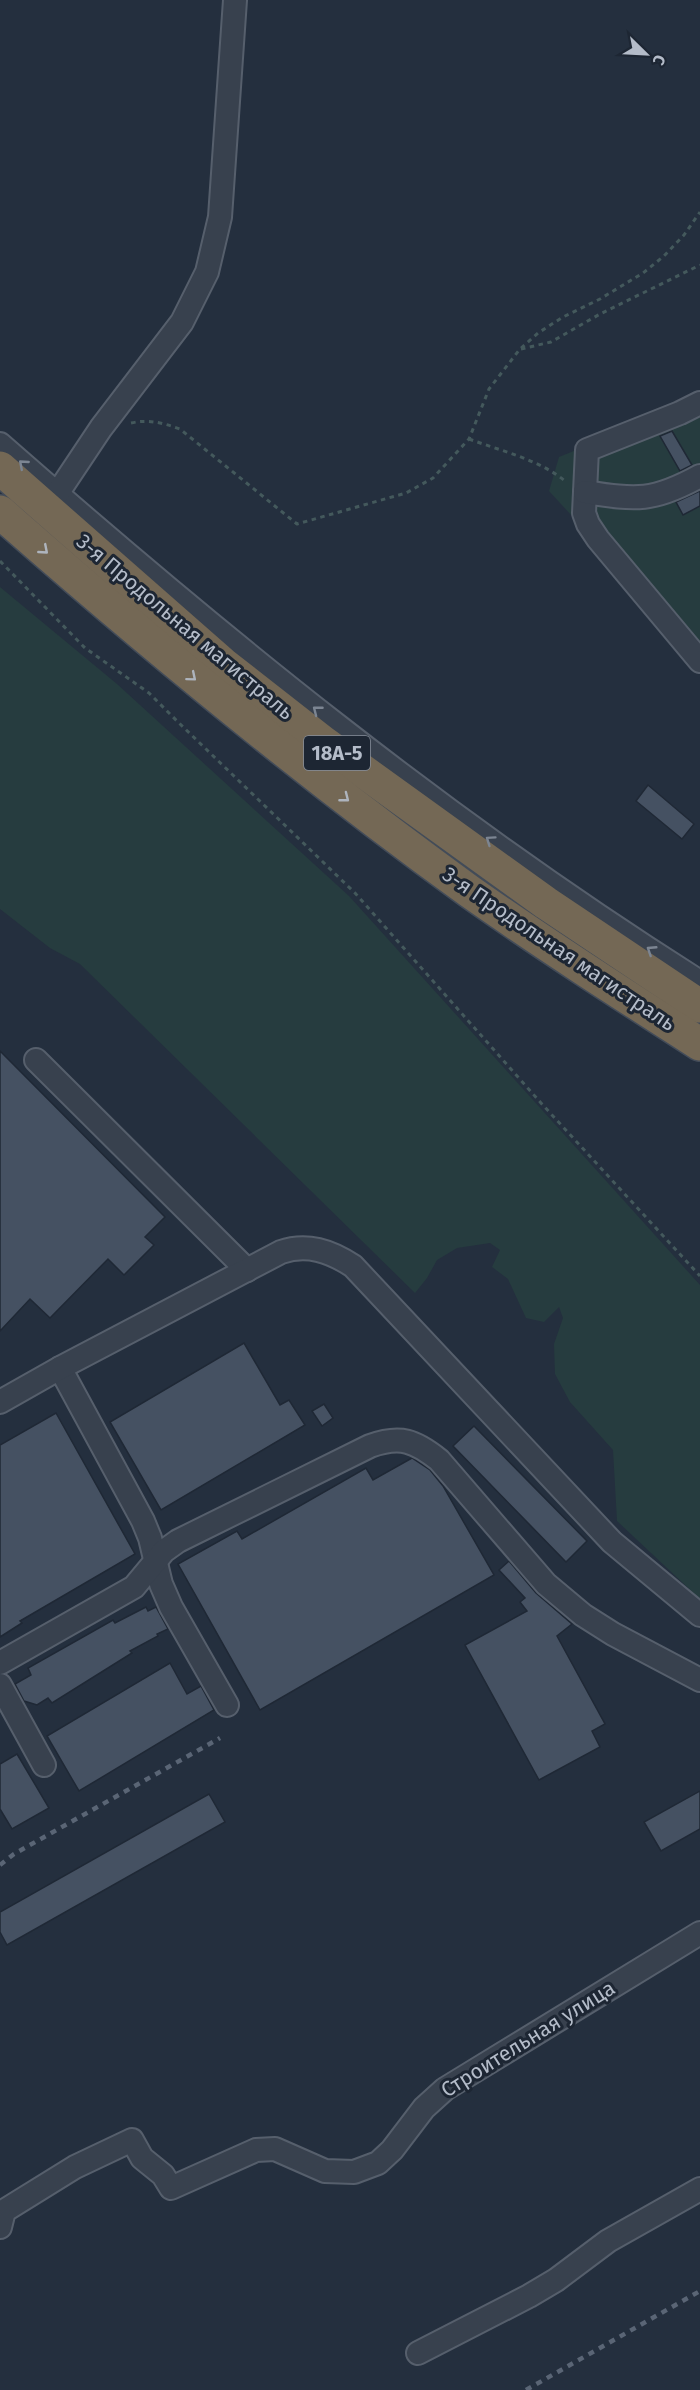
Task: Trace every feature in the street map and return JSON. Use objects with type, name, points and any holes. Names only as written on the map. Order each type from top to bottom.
[{"type":"highway","name":"3-я Продольная магистраль","points":[[0,468],[223,664],[324,743],[527,890],[700,1006]]},
{"type":"highway","name":"3-я Продольная магистраль","points":[[0,512],[244,720],[355,806],[470,891],[700,1044]]},
{"type":"street","points":[[57,494],[101,428],[182,322],[207,272],[220,217],[235,0]]},
{"type":"street","points":[[700,403],[587,450],[584,513],[593,531],[700,661]]},
{"type":"street","points":[[0,444],[249,658],[485,837],[700,982]]},
{"type":"street","points":[[585,492],[649,498],[674,490],[700,476]]},
{"type":"street","points":[[36,1060],[247,1270]]},
{"type":"street","points":[[0,1402],[281,1252],[294,1247],[314,1248],[339,1256],[353,1266],[612,1542],[700,1615]]},
{"type":"street","points":[[60,1368],[143,1521],[150,1538],[161,1584],[171,1607],[227,1705]]},
{"type":"street","points":[[0,1663],[134,1587],[164,1551],[189,1536],[370,1446],[386,1440],[402,1440],[421,1446],[439,1460],[546,1584],[583,1615],[613,1634],[700,1680]]},
{"type":"street","points":[[0,1685],[44,1765]]},
{"type":"street","name":"Строительная улица","points":[[1,2215],[75,2167],[132,2140],[142,2158],[168,2180],[171,2188],[256,2150],[275,2149],[325,2171],[354,2172],[378,2163],[392,2150],[424,2108],[445,2089],[700,1932]]},
{"type":"street","points":[[418,2353],[529,2296],[556,2280],[608,2241],[700,2189]]},
{"type":"path","points":[[101,428],[142,420],[160,422],[180,429],[297,524],[406,493],[423,486],[433,478],[469,439],[489,389],[520,350],[538,333],[563,316],[600,299],[643,273],[664,256],[684,235],[700,212]]},
{"type":"path","points":[[520,350],[551,342],[600,314],[700,265]]},
{"type":"path","points":[[469,439],[540,465],[577,490],[585,492]]},
{"type":"path","points":[[0,561],[85,648],[162,704],[355,893],[541,1103],[700,1276]]},
{"type":"green space","points":[[700,394],[700,655],[549,491],[559,457],[669,412]]},
{"type":"green space","points":[[0,587],[117,684],[349,896],[700,1285],[700,1599],[617,1521],[613,1450],[570,1402],[555,1374],[554,1344],[563,1318],[559,1307],[544,1322],[526,1318],[508,1279],[492,1267],[500,1250],[490,1243],[457,1248],[437,1260],[415,1293],[80,964],[50,948],[0,909]]},
{"type":"building","points":[[672,431],[692,465],[680,471],[660,436]]},
{"type":"building","points":[[700,491],[700,506],[683,515],[676,502]]},
{"type":"building","points":[[648,785],[694,824],[682,839],[636,801]]},
{"type":"building","points":[[0,1051],[165,1217],[145,1237],[154,1245],[124,1275],[108,1259],[50,1318],[30,1299],[0,1331]]},
{"type":"building","points":[[244,1343],[280,1405],[289,1400],[305,1425],[161,1510],[110,1422]]},
{"type":"building","points":[[324,1404],[333,1418],[322,1426],[312,1411]]},
{"type":"building","points":[[56,1413],[135,1554],[20,1621],[22,1623],[0,1637],[0,1445]]},
{"type":"building","points":[[474,1426],[587,1541],[566,1562],[453,1446]]},
{"type":"building","points":[[412,1458],[430,1470],[443,1486],[494,1575],[260,1710],[178,1564],[237,1531],[242,1539],[366,1468],[373,1480]]},
{"type":"building","points":[[509,1561],[536,1593],[572,1624],[557,1636],[605,1724],[592,1731],[600,1747],[539,1780],[465,1645],[527,1611],[520,1602],[525,1598],[499,1570]]},
{"type":"building","points":[[146,1607],[148,1611],[156,1607],[168,1629],[130,1651],[132,1653],[52,1703],[48,1698],[37,1705],[24,1701],[15,1684],[31,1675],[28,1668],[113,1620],[115,1623]]},
{"type":"building","points":[[170,1663],[187,1694],[201,1686],[214,1710],[79,1791],[47,1736]]},
{"type":"building","points":[[17,1754],[49,1808],[12,1829],[0,1809],[0,1764]]},
{"type":"building","points":[[700,1791],[700,1829],[661,1851],[644,1822]]},
{"type":"building","points":[[209,1794],[225,1822],[7,1945],[0,1932],[0,1912]]},
{"type":"railway","points":[[0,1865],[14,1854],[220,1738]]},
{"type":"railway","points":[[526,2390],[700,2291]]}]
